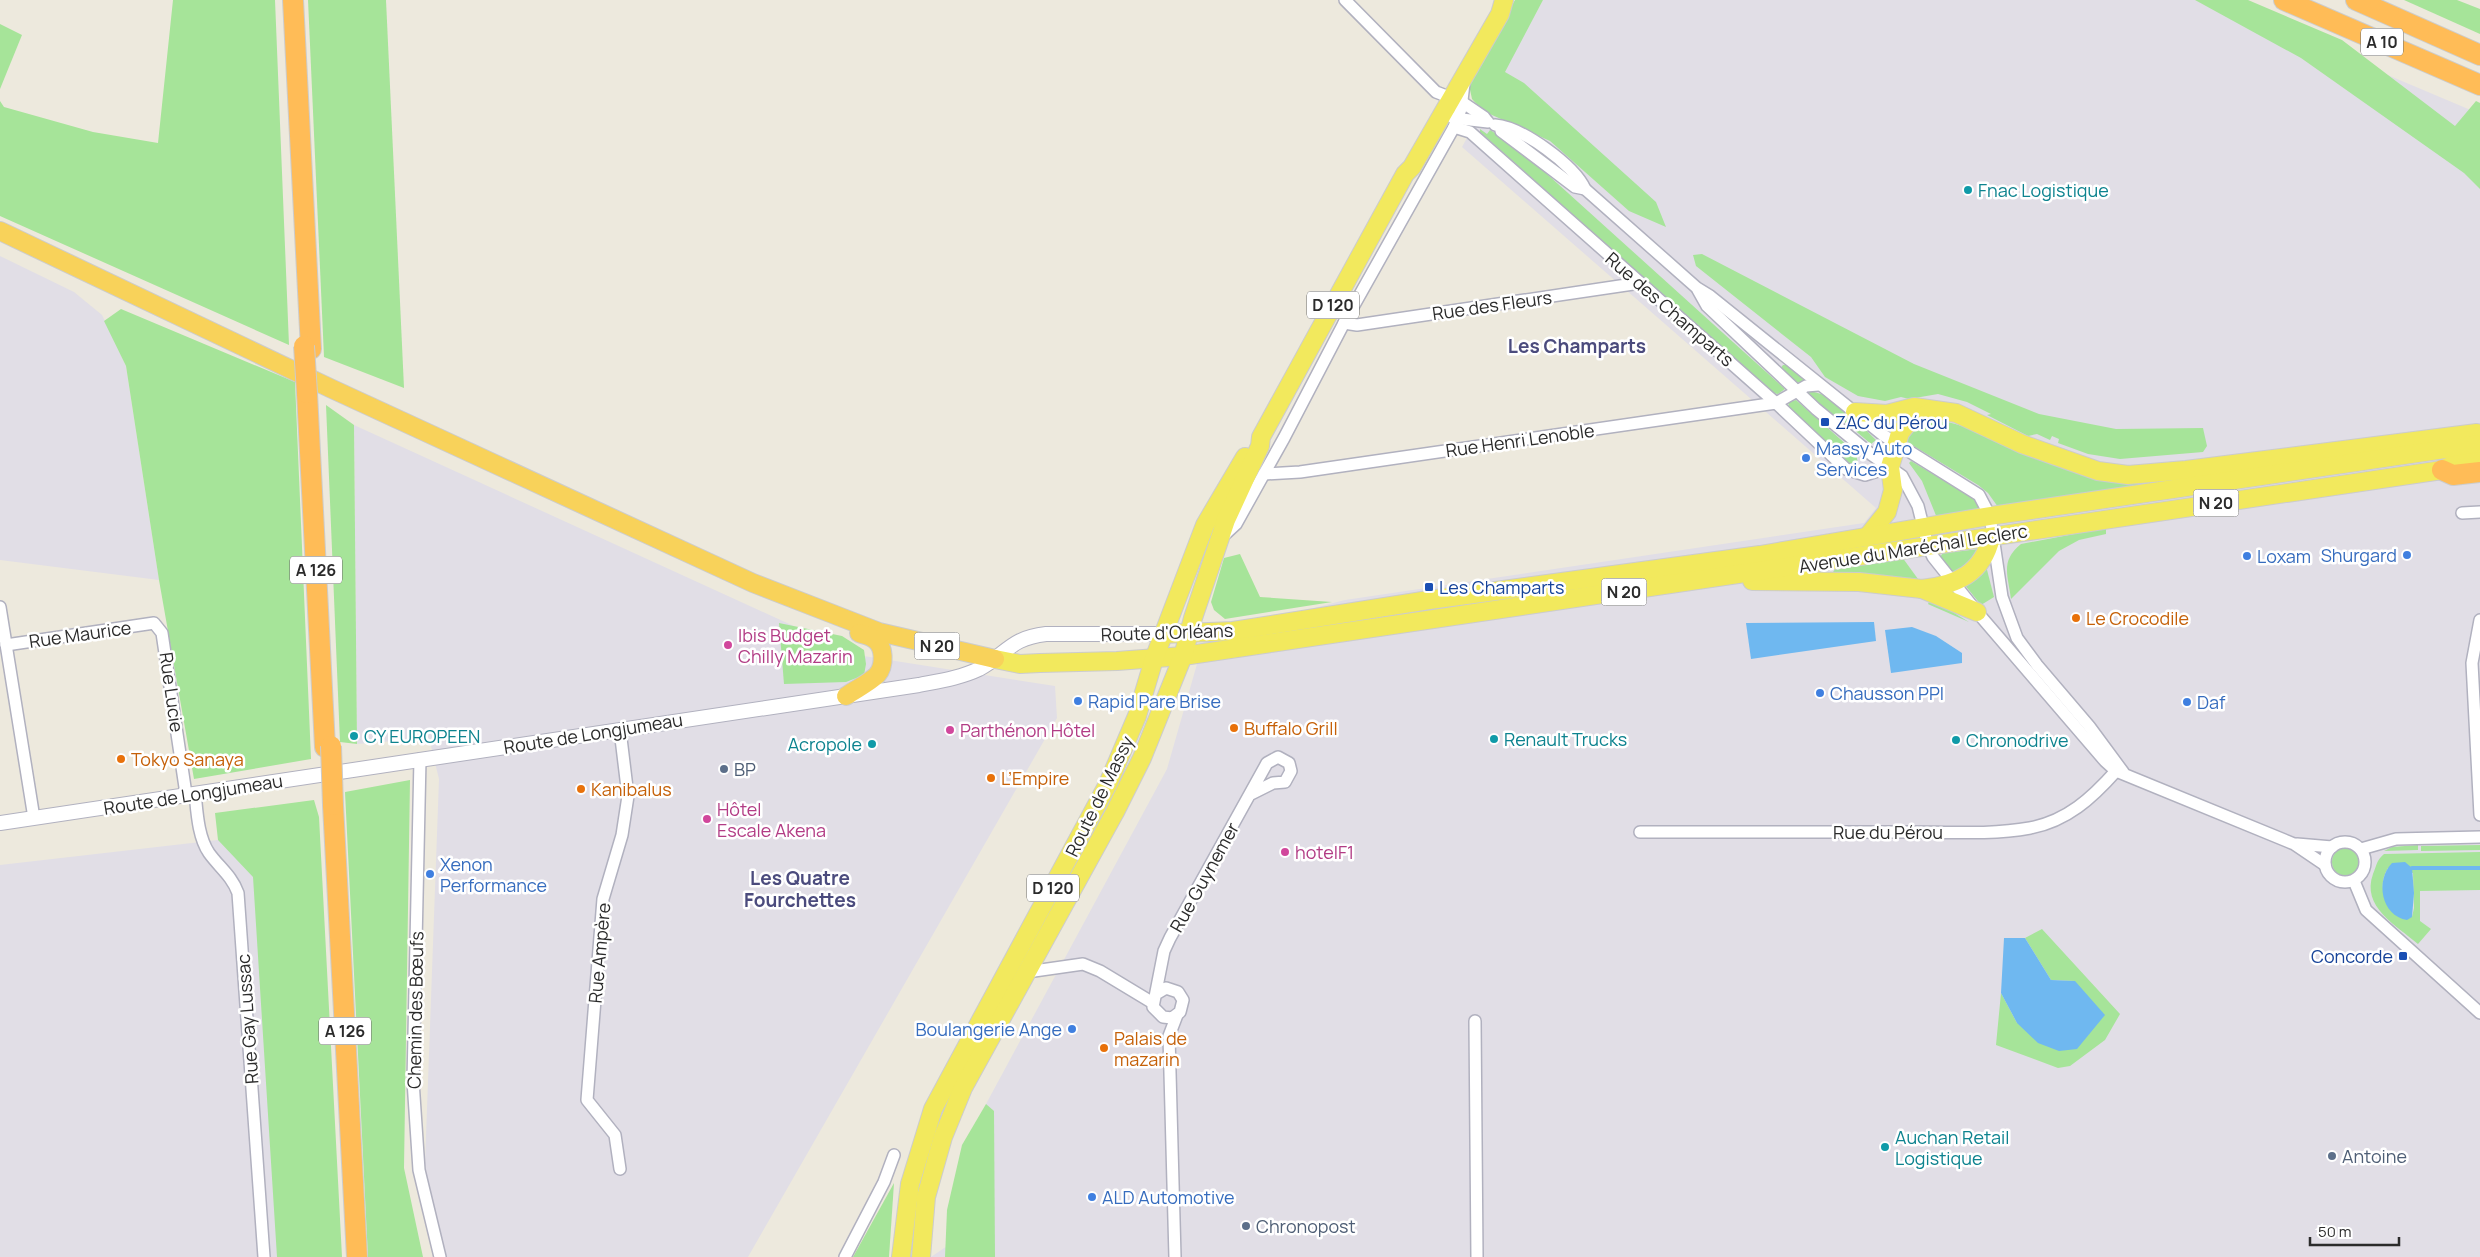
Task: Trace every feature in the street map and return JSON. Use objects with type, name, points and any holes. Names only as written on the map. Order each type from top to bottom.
[{"type":"highway","name":"A 126","points":[[288,0],[308,348]]},
{"type":"highway","name":"A 126","points":[[293,0],[351,1257]]},
{"type":"highway","name":"A 10","points":[[2284,0],[2480,85]]},
{"type":"highway","name":"A 10","points":[[2356,0],[2480,55]]},
{"type":"highway","points":[[0,231],[560,495],[753,583],[847,620],[856,632],[875,639],[880,646],[883,658],[881,668],[876,676],[846,696]]},
{"type":"highway","points":[[2442,470],[2453,475],[2480,472]]},
{"type":"highway","name":"N 20","points":[[847,620],[879,632],[995,659]]},
{"type":"highway","name":"A 126","points":[[330,805],[356,1257]]},
{"type":"main road","name":"D 120","points":[[1261,437],[1405,174],[1406,164],[1452,98],[1493,11],[1504,1]]},
{"type":"main road","points":[[1405,174],[1412,167],[1452,98],[1465,72],[1500,14],[1504,1]]},
{"type":"main road","points":[[1855,412],[1887,414],[1914,407],[1956,413],[2022,444],[2098,471],[2128,475],[2186,470],[2480,433]]},
{"type":"main road","points":[[1867,537],[1887,512],[1893,490],[1890,467],[1896,444],[1908,423],[1936,409]]},
{"type":"main road","name":"Route de Massy","points":[[921,1257],[926,1197],[943,1138],[963,1088],[1115,812],[1142,758],[1183,656],[1226,520],[1260,446],[1261,437]]},
{"type":"main road","name":"Route de Massy","points":[[901,1257],[910,1184],[933,1110],[1108,784],[1137,716],[1154,659],[1205,525],[1254,442],[1261,437]]},
{"type":"main road","name":"Avenue du Maréchal Leclerc","points":[[1345,612],[1760,555],[1924,526],[2480,444]]},
{"type":"main road","name":"Avenue du Maréchal Leclerc","points":[[1345,631],[1727,577],[1902,548],[1928,546],[2442,470],[2450,466],[2480,461]]},
{"type":"main road","points":[[1727,577],[1763,582],[1859,582],[1922,589],[1953,584],[1972,571],[1982,561],[1988,549],[1991,536]]},
{"type":"main road","points":[[1922,589],[1977,612]]},
{"type":"main road","name":"Route d'Orléans","points":[[1163,634],[1233,631],[1345,612]]},
{"type":"main road","name":"Route d'Orléans","points":[[1154,659],[1345,631]]},
{"type":"main road","name":"N 20","points":[[995,659],[1020,664],[1154,659]]},
{"type":"street","name":"Rue des Champarts","points":[[1345,0],[1452,98],[1491,123]]},
{"type":"street","name":"Route de Massy","points":[[1220,540],[1236,524],[1456,122],[1452,98]]},
{"type":"street","name":"Rue des Champarts","points":[[1436,124],[1444,120],[1491,123],[1512,129],[1542,147],[1580,178],[1586,189],[1697,288],[1710,296],[1818,385],[1896,444],[1973,490],[1982,500],[1990,516]]},
{"type":"street","name":"Rue des Champarts","points":[[1456,122],[1470,132],[1776,403],[1846,469],[1865,475],[1890,467]]},
{"type":"street","name":"Rue des Fleurs","points":[[1344,324],[1357,325],[1640,284]]},
{"type":"street","name":"Rue des Champarts","points":[[1697,288],[1708,306],[1797,391],[1872,455],[1902,476],[1911,490],[1924,526]]},
{"type":"street","points":[[1776,403],[1806,386],[1818,385]]},
{"type":"street","name":"Rue Henri Lenoble","points":[[1264,474],[1300,472],[1776,403]]},
{"type":"street","points":[[2462,513],[2480,512]]},
{"type":"street","points":[[1990,516],[1991,536],[2002,597],[2017,638],[2036,665],[2089,726],[2120,772]]},
{"type":"street","points":[[1924,526],[1928,546],[1933,557],[1953,584],[2099,754],[2120,772],[2294,844],[2325,865],[2332,878],[2346,883],[2354,881],[2363,873],[2365,867],[2364,855],[2361,849],[2351,843],[2344,842],[2332,847],[2294,844]]},
{"type":"street","points":[[0,607],[34,818]]},
{"type":"street","points":[[2480,620],[2472,663],[2480,815]]},
{"type":"street","name":"Rue Maurice","points":[[6,645],[154,623]]},
{"type":"street","name":"Rue Lucie","points":[[154,623],[162,633],[164,642],[190,794]]},
{"type":"street","name":"Route d'Orléans","points":[[995,659],[1012,644],[1031,636],[1163,634]]},
{"type":"street","name":"Route de Longjumeau","points":[[0,823],[919,685],[960,676],[978,669],[995,659]]},
{"type":"street","name":"Rue Ampère","points":[[620,730],[628,796],[622,835],[602,899],[587,1100],[615,1135],[620,1169]]},
{"type":"street","points":[[1250,794],[1273,783],[1285,782],[1290,775],[1291,767],[1286,760],[1278,757],[1270,760],[1265,766],[1266,778],[1273,783]]},
{"type":"street","name":"Chemin des Bœufs","points":[[420,760],[413,1081],[419,1170],[440,1257]]},
{"type":"street","name":"Rue Guynemer","points":[[1154,998],[1164,951],[1170,938],[1265,766]]},
{"type":"street","name":"Rue du Pérou","points":[[1640,832],[1974,832],[2030,828],[2078,809],[2120,772]]},
{"type":"street","name":"Rue Gay Lussac","points":[[190,794],[201,835],[208,852],[234,882],[238,894],[264,1257]]},
{"type":"street","points":[[2361,849],[2396,839],[2480,837]]},
{"type":"street","points":[[2325,865],[2326,858],[2332,847]]},
{"type":"street","points":[[2354,881],[2366,910],[2480,1013]]},
{"type":"street","points":[[1162,963],[1174,989],[1181,995],[1183,1004],[1169,1036],[1175,1257]]},
{"type":"street","points":[[1027,972],[1082,964],[1100,971],[1154,998],[1159,1015],[1169,1036]]},
{"type":"street","points":[[1154,998],[1162,989],[1174,989]]},
{"type":"street","points":[[1159,1015],[1168,1018],[1177,1016]]},
{"type":"street","points":[[1474,1021],[1477,1257]]},
{"type":"street","points":[[845,1257],[884,1182],[894,1155]]},
{"type":"shaded area","name":"ZAC du Pérou","points":[[1543,0],[2210,0],[2480,114],[2480,1257],[931,1257],[975,1227],[980,1149],[986,1104],[1167,769],[1205,636],[1345,600],[1864,523],[1876,508],[1462,147]]},
{"type":"shaded area","points":[[0,256],[74,292],[102,315],[126,366],[159,580],[0,560]]},
{"type":"shaded area","points":[[354,425],[857,655],[1055,686],[1057,718],[748,1257],[441,1257],[425,1164],[439,779],[429,738],[357,744]]},
{"type":"shaded area","points":[[290,828],[286,1257],[0,1257],[0,865],[218,840]]},
{"type":"green space","points":[[173,0],[275,0],[289,345],[0,216],[0,101],[4,107],[93,132],[158,143]]},
{"type":"green space","points":[[308,0],[386,0],[404,388],[324,357]]},
{"type":"green space","points":[[1515,0],[1543,0],[1505,72],[1524,83],[1656,202],[1666,227],[1629,211],[1550,141],[1483,111],[1472,99],[1469,85],[1476,66]]},
{"type":"green space","points":[[2195,0],[2248,0],[2342,40],[2455,126],[2476,101],[2480,103],[2480,189],[2464,173],[2301,58]]},
{"type":"green space","points":[[2404,0],[2457,0],[2480,9],[2480,34]]},
{"type":"green space","points":[[0,24],[22,35],[0,89]]},
{"type":"green space","points":[[1480,129],[1487,134],[1490,130],[1515,145],[1785,389],[1778,394],[1772,393],[1480,132]]},
{"type":"green space","points":[[1702,254],[1914,364],[2039,414],[2116,429],[2203,428],[2207,446],[2203,452],[2120,459],[2088,454],[2058,443],[2059,439],[2052,436],[2050,440],[2037,434],[2028,436],[1987,415],[1991,414],[1967,402],[1938,394],[1909,399],[1901,397],[1885,401],[1858,396],[1825,377],[1811,357],[1696,266],[1693,255]]},
{"type":"green space","points":[[121,309],[295,382],[311,759],[194,779],[159,580],[126,366],[104,321]]},
{"type":"green space","points":[[1783,365],[1788,365],[1808,381],[1795,383],[1780,369]]},
{"type":"green space","points":[[1807,391],[1817,393],[1836,402],[1876,440],[1871,444],[1840,418],[1822,409]]},
{"type":"green space","points":[[1796,400],[1856,453],[1859,470],[1852,468],[1788,408],[1789,402]]},
{"type":"green space","points":[[326,405],[354,425],[357,744],[340,742]]},
{"type":"green space","points":[[1938,421],[1954,423],[1969,428],[2068,470],[2103,479],[2142,481],[2143,487],[1998,507],[1988,493],[1978,485],[1907,442],[1915,430]]},
{"type":"green space","points":[[1911,461],[1973,498],[1982,510],[1937,518],[1922,481],[1909,463]]},
{"type":"green space","points":[[2106,528],[2106,534],[2079,540],[2059,551],[2011,599],[2007,576],[2008,563],[2014,550],[2021,544]]},
{"type":"green space","points":[[1980,549],[1977,559],[1952,573],[1940,557],[1943,553]]},
{"type":"green space","points":[[1240,554],[1260,597],[1332,602],[1225,619],[1214,610],[1211,602],[1224,558]]},
{"type":"green space","points":[[1902,557],[1918,579],[1834,574],[1833,572],[1836,568]]},
{"type":"green space","points":[[1986,566],[1994,597],[1981,605],[1964,584]]},
{"type":"green space","points":[[1929,602],[1946,608],[1969,622],[1928,604]]},
{"type":"green space","points":[[779,623],[842,636],[864,650],[866,664],[864,675],[846,682],[784,684]]},
{"type":"green space","points":[[410,780],[404,1168],[423,1257],[368,1257],[345,792]]},
{"type":"green space","points":[[314,800],[319,817],[342,1257],[277,1257],[253,877],[218,840],[215,813]]},
{"type":"green space","points":[[2418,845],[2418,850],[2384,851],[2392,847]]},
{"type":"green space","points":[[2480,845],[2480,850],[2421,851],[2421,846]]},
{"type":"green space","points":[[2346,848],[2356,852],[2360,862],[2356,872],[2346,876],[2336,872],[2332,862],[2336,852]]},
{"type":"green space","points":[[2480,852],[2480,890],[2420,891],[2420,921],[2431,929],[2418,944],[2383,914],[2376,906],[2372,896],[2373,874],[2378,861],[2384,854]],"holes":[[[2388,868],[2413,873],[2414,908],[2412,917],[2388,905],[2384,896],[2383,886]]]},
{"type":"green space","points":[[2042,929],[2120,1014],[2105,1040],[2070,1066],[2058,1068],[1996,1045],[2001,993],[2017,1023],[2075,981],[2051,980],[2025,938]]},
{"type":"green space","points":[[986,1104],[994,1111],[995,1257],[945,1257],[947,1210],[962,1145]]},
{"type":"green space","points":[[894,1183],[889,1257],[853,1257]]},
{"type":"water","points":[[1874,622],[1876,641],[1751,659],[1746,623]]},
{"type":"water","points":[[1912,627],[1936,636],[1962,653],[1962,663],[1891,673],[1885,630]]},
{"type":"water","points":[[2405,862],[2412,868],[2414,893],[2412,917],[2407,920],[2391,912],[2386,905],[2382,887],[2387,870],[2392,863]]},
{"type":"water","points":[[2004,938],[2025,938],[2051,980],[2075,981],[2105,1015],[2077,1049],[2059,1051],[2038,1043],[2017,1023],[2001,993]]},
{"type":"waterway","points":[[2412,868],[2480,868]]},
{"type":"place","name":"Fnac Logistique","points":[[1968,190]]},
{"type":"place","name":"ZAC du Pérou","points":[[1825,422]]},
{"type":"place","name":"Massy Auto Services","points":[[1806,458]]},
{"type":"place","name":"Shurgard","points":[[2407,555]]},
{"type":"place","name":"Loxam","points":[[2247,556]]},
{"type":"place","name":"Les Champarts","points":[[1429,587]]},
{"type":"place","name":"Le Crocodile","points":[[2076,618]]},
{"type":"place","name":"Ibis Budget Chilly Mazarin","points":[[728,645]]},
{"type":"place","name":"Chausson PPI","points":[[1820,693]]},
{"type":"place","name":"Rapid Pare Brise","points":[[1078,701]]},
{"type":"place","name":"Daf","points":[[2187,702]]},
{"type":"place","name":"Buffalo Grill","points":[[1234,728]]},
{"type":"place","name":"Parthénon Hôtel","points":[[950,730]]},
{"type":"place","name":"CY EUROPEEN","points":[[354,736]]},
{"type":"place","name":"Renault Trucks","points":[[1494,739]]},
{"type":"place","name":"Chronodrive","points":[[1956,740]]},
{"type":"place","name":"Acropole","points":[[872,744]]},
{"type":"place","name":"Tokyo Sanaya","points":[[121,759]]},
{"type":"place","name":"BP","points":[[724,769]]},
{"type":"place","name":"L’Empire","points":[[991,778]]},
{"type":"place","name":"Kanibalus","points":[[581,789]]},
{"type":"place","name":"Hôtel Escale Akena","points":[[707,819]]},
{"type":"place","name":"hotelF1","points":[[1285,852]]},
{"type":"place","name":"Xenon Performance","points":[[430,874]]},
{"type":"place","name":"Concorde","points":[[2403,956]]},
{"type":"place","name":"Boulangerie Ange","points":[[1072,1029]]},
{"type":"place","name":"Palais de mazarin","points":[[1104,1048]]},
{"type":"place","name":"Auchan Retail Logistique","points":[[1885,1147]]},
{"type":"place","name":"Antoine","points":[[2332,1156]]},
{"type":"place","name":"ALD Automotive","points":[[1092,1197]]},
{"type":"place","name":"Chronopost","points":[[1246,1226]]},
{"type":"district","name":"Les Champarts","points":[[1577,346]]},
{"type":"district","name":"Les Quatre Fourchettes","points":[[800,889]]}]
